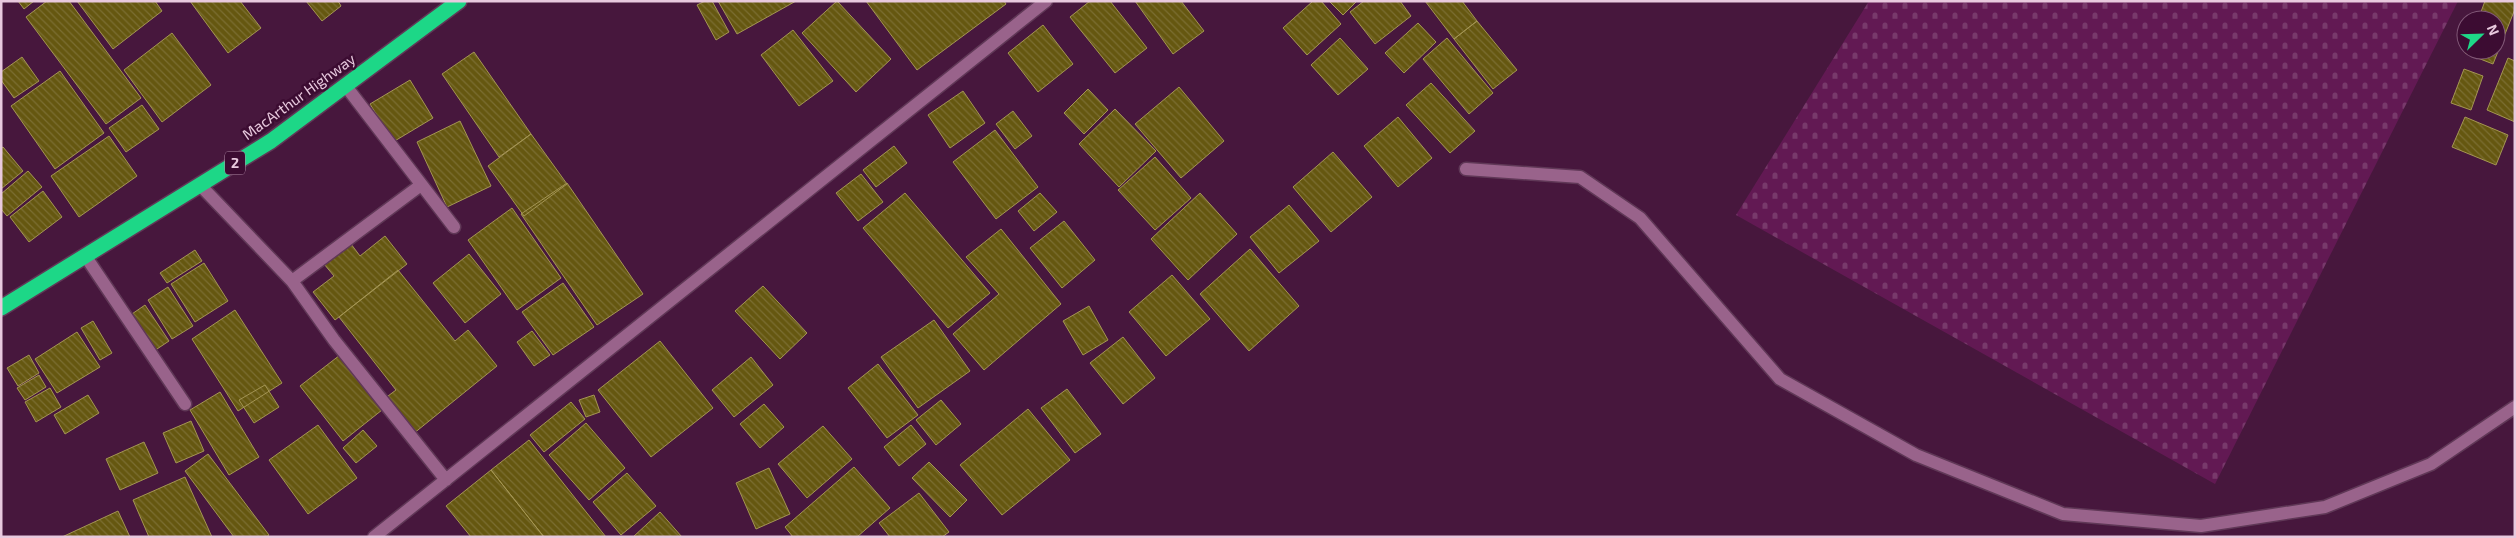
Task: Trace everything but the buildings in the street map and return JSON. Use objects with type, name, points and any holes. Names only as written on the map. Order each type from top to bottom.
[{"type":"highway","name":"MacArthur Highway","points":[[1,308],[86,257],[270,140],[459,1]]},
{"type":"street","points":[[374,537],[1046,1]]},
{"type":"street","points":[[345,85],[454,227]]},
{"type":"street","points":[[1466,169],[1580,177],[1640,218],[1780,379],[1916,455],[2063,514],[2201,526],[2326,506],[2431,464],[2515,407]]},
{"type":"street","points":[[200,185],[292,281],[334,340],[446,480]]},
{"type":"street","points":[[292,281],[421,185]]},
{"type":"street","points":[[86,257],[185,404]]},
{"type":"green space","points":[[1869,1],[2458,1],[2215,484],[1736,215]]}]
